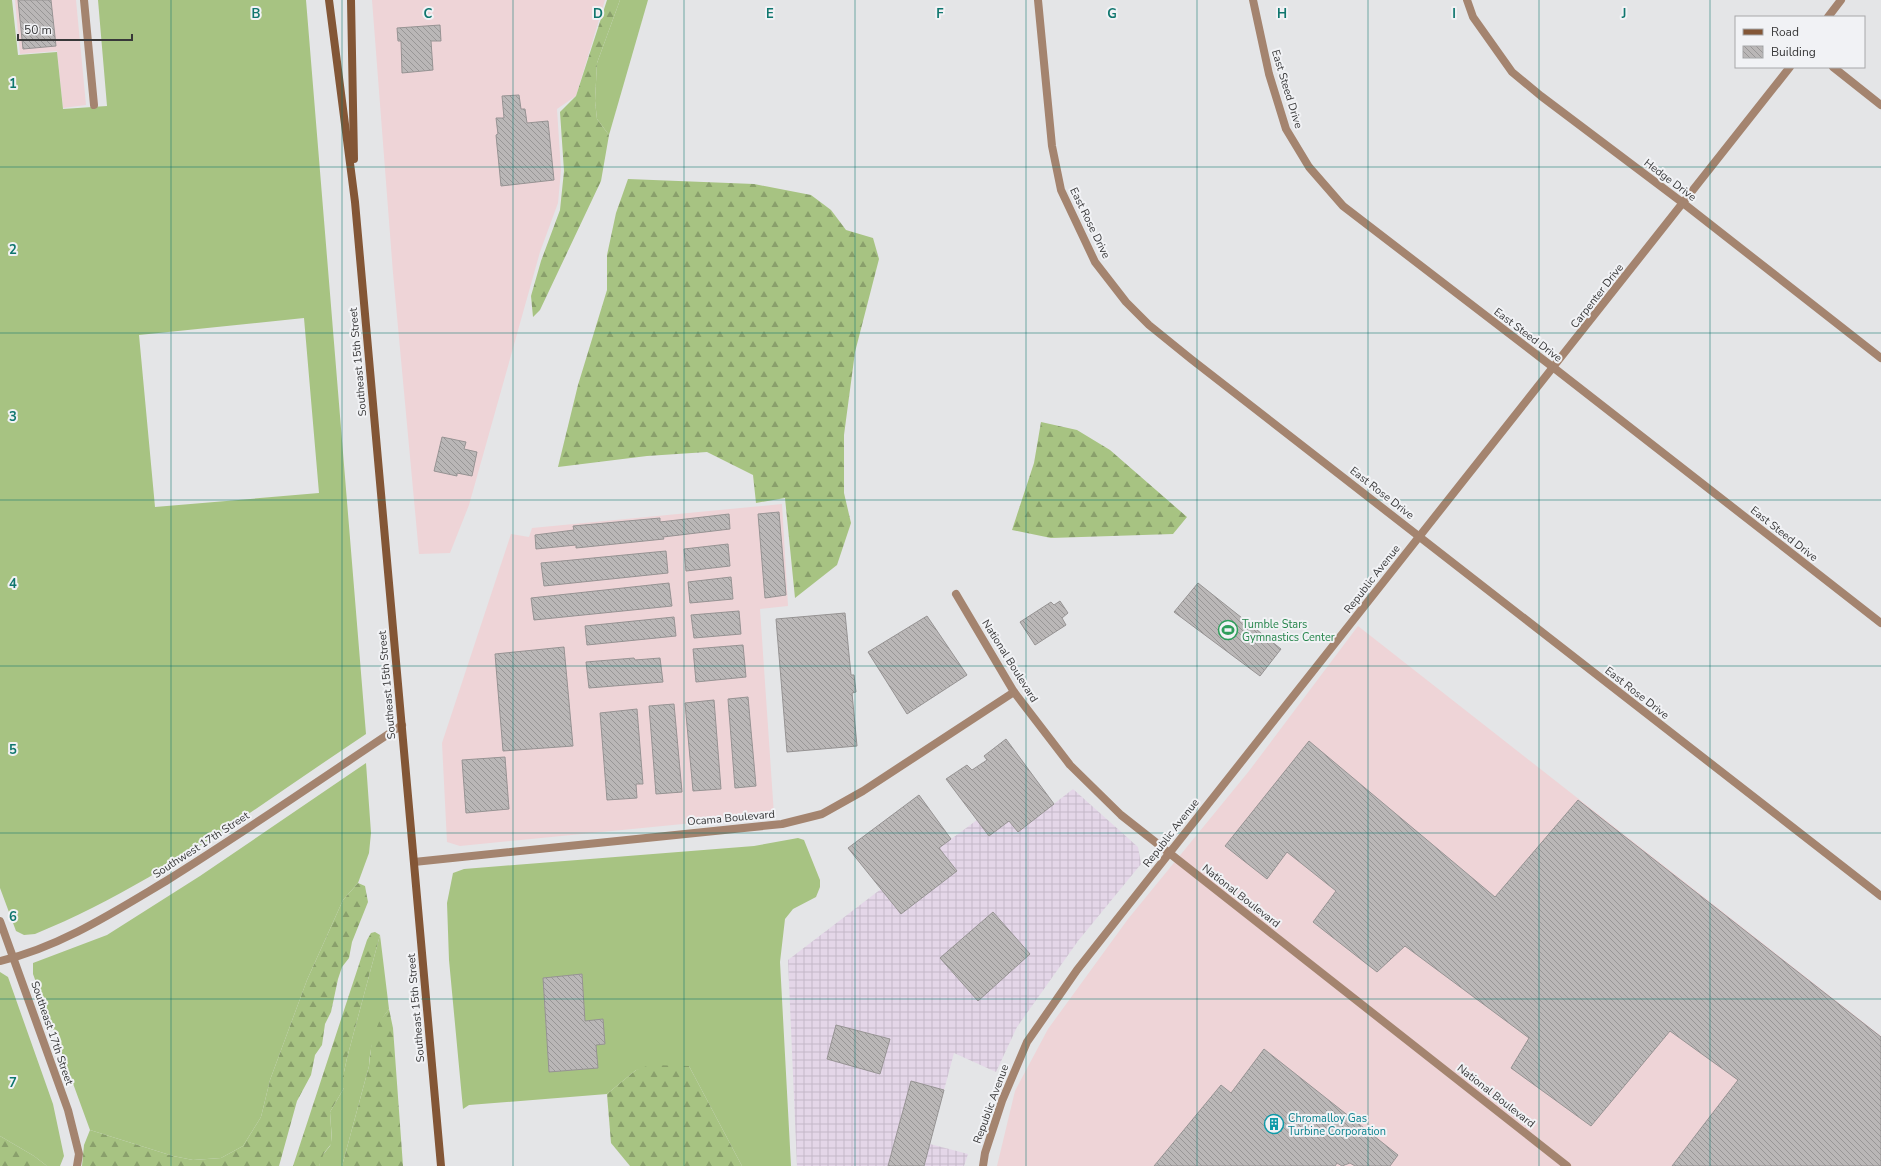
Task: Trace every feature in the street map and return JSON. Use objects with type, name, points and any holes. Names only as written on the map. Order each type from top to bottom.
[{"type":"main road","name":"Southeast 15th Street","points":[[329,0],[355,202],[441,1166]]},
{"type":"main road","name":"Southeast 15th Street","points":[[350,0],[355,202]]},
{"type":"street","points":[[84,0],[94,105]]},
{"type":"street","name":"East Rose Drive","points":[[1038,0],[1052,146],[1061,190],[1095,262],[1126,302],[1149,325],[1881,896]]},
{"type":"street","name":"East Steed Drive","points":[[1253,0],[1269,74],[1286,129],[1309,167],[1343,206],[1554,368],[1881,623]]},
{"type":"street","name":"Hedge Drive","points":[[1466,0],[1473,17],[1512,72],[1541,96],[1683,203],[1881,358]]},
{"type":"street","points":[[1829,16],[1841,0]]},
{"type":"street","name":"Carpenter Drive","points":[[1419,537],[1554,368],[1789,68]]},
{"type":"street","points":[[1834,68],[1881,105]]},
{"type":"street","name":"Republic Avenue","points":[[983,1166],[985,1153],[1002,1101],[1027,1042],[1077,970],[1419,537]]},
{"type":"street","name":"National Boulevard","points":[[956,594],[1014,692],[1070,765],[1121,814],[1168,853],[1567,1166]]},
{"type":"street","name":"Ocama Boulevard","points":[[414,862],[782,824],[822,814],[868,787],[1014,692]]},
{"type":"street","name":"Southwest 17th Street","points":[[0,961],[35,951],[116,911],[200,860],[402,725]]},
{"type":"street","name":"Southeast 17th Street","points":[[0,921],[68,1110],[79,1154],[77,1166]]},
{"type":"shaded area","points":[[15,0],[76,0],[86,105],[63,108],[57,51],[20,54]]},
{"type":"shaded area","points":[[372,0],[605,0],[576,96],[557,109],[561,170],[558,203],[540,252],[469,505],[450,553],[419,554],[393,273]]},
{"type":"shaded area","points":[[782,504],[788,606],[760,609],[774,815],[460,846],[447,842],[442,743],[511,534],[529,537],[532,528]]},
{"type":"shaded area","points":[[1358,626],[1881,1036],[1881,1166],[997,1166],[1015,1091],[1048,1029],[1128,919],[1249,771]]},
{"type":"shaded area","points":[[1073,789],[1138,847],[1141,864],[1078,941],[1017,1027],[996,1072],[954,1053],[944,1090],[911,1081],[888,1166],[797,1166],[788,960],[881,889],[901,914],[957,871],[939,848],[977,820],[989,836],[1009,821],[1018,832]]},
{"type":"shaded area","points":[[930,1144],[968,1154],[964,1166],[924,1166]]},
{"type":"green space","points":[[0,0],[12,0],[18,55],[57,52],[63,109],[107,106],[98,0],[306,0],[366,734],[246,816],[164,868],[79,915],[35,934],[24,935],[16,931],[0,888]],"holes":[[[304,318],[319,493],[155,507],[139,335]]]},
{"type":"green space","points":[[607,0],[620,0],[597,63],[595,101],[597,119],[609,135],[601,181],[540,310],[533,317],[531,296],[541,261],[560,210],[564,171],[560,112],[576,96]]},
{"type":"green space","points":[[620,0],[648,0],[609,135],[597,119],[595,101],[597,63]]},
{"type":"green space","points":[[628,179],[754,184],[811,195],[831,210],[846,230],[873,238],[879,259],[855,352],[844,435],[844,493],[851,523],[837,565],[795,598],[785,498],[756,503],[753,475],[707,452],[647,456],[558,467],[578,385],[607,290],[607,255],[616,213]]},
{"type":"green space","points":[[1041,422],[1077,430],[1110,450],[1187,517],[1173,534],[1051,538],[1012,530],[1034,463]]},
{"type":"green space","points":[[366,763],[371,833],[369,853],[358,883],[343,900],[307,980],[270,1080],[261,1117],[243,1146],[221,1158],[193,1160],[173,1156],[90,1130],[33,974],[33,963],[107,935],[200,876]]},
{"type":"green space","points":[[798,838],[804,840],[820,880],[820,887],[816,897],[793,909],[785,919],[780,962],[791,1166],[742,1166],[689,1066],[636,1070],[607,1094],[469,1105],[463,1109],[449,960],[447,903],[453,873],[464,869],[754,846]]},
{"type":"green space","points":[[358,883],[365,886],[368,902],[352,942],[349,958],[342,967],[331,1012],[325,1024],[322,1045],[315,1055],[311,1075],[297,1101],[279,1166],[82,1166],[84,1145],[90,1130],[173,1156],[193,1160],[221,1158],[243,1146],[261,1117],[270,1080],[307,980],[343,900]]},
{"type":"green space","points":[[375,932],[380,935],[347,1058],[344,1072],[344,1088],[330,1112],[332,1143],[324,1153],[319,1166],[293,1166],[367,940],[371,933]]},
{"type":"green space","points":[[380,935],[389,1009],[384,1015],[374,1036],[369,1066],[342,1166],[319,1166],[321,1157],[330,1146],[332,1140],[330,1112],[344,1088],[344,1072],[347,1058]]},
{"type":"green space","points":[[0,972],[8,977],[53,1104],[64,1156],[60,1166],[47,1166],[34,1156],[0,1136]]},
{"type":"green space","points":[[389,1009],[393,1028],[403,1166],[342,1166],[369,1066],[372,1039],[379,1022]]},
{"type":"green space","points":[[650,1065],[689,1066],[742,1166],[630,1166],[611,1143],[607,1094],[636,1070]]},
{"type":"green space","points":[[0,1136],[34,1156],[47,1166],[0,1166]]},
{"type":"building","points":[[18,0],[51,0],[56,46],[23,49]]},
{"type":"building","points":[[440,25],[441,41],[431,41],[433,70],[402,73],[401,41],[398,41],[397,28]]},
{"type":"building","points":[[519,95],[521,109],[525,109],[527,123],[548,121],[554,180],[501,186],[496,135],[498,134],[496,118],[504,118],[502,96]]},
{"type":"building","points":[[442,437],[466,442],[464,449],[477,452],[472,476],[457,473],[457,476],[434,471]]},
{"type":"building","points":[[779,512],[786,595],[765,598],[758,514]]},
{"type":"building","points":[[729,514],[730,529],[663,537],[664,539],[576,548],[576,545],[536,549],[535,535],[574,530],[573,526],[660,518],[660,522]]},
{"type":"building","points":[[728,544],[730,566],[686,571],[684,549]]},
{"type":"building","points":[[666,551],[668,573],[544,586],[541,563]]},
{"type":"building","points":[[731,577],[733,599],[690,603],[688,582]]},
{"type":"building","points":[[669,583],[672,606],[534,620],[531,598]]},
{"type":"building","name":"Tumble Stars Gymnastics Center","points":[[1198,583],[1281,649],[1260,676],[1174,612]]},
{"type":"building","points":[[1060,601],[1068,613],[1062,618],[1066,625],[1035,645],[1020,622],[1051,602],[1054,605]]},
{"type":"building","points":[[739,611],[741,634],[694,638],[691,615]]},
{"type":"building","points":[[845,613],[851,675],[854,675],[856,692],[852,693],[857,746],[787,752],[776,619]]},
{"type":"building","points":[[927,616],[967,675],[907,714],[868,652]]},
{"type":"building","points":[[674,617],[676,636],[587,645],[585,626]]},
{"type":"building","points":[[743,645],[746,677],[696,682],[693,649]]},
{"type":"building","points":[[564,647],[573,746],[503,751],[495,654]]},
{"type":"building","points":[[634,658],[635,660],[660,658],[663,682],[589,688],[586,662]]},
{"type":"building","points":[[748,697],[756,786],[735,788],[728,699]]},
{"type":"building","points":[[714,700],[721,789],[693,791],[685,703]]},
{"type":"building","points":[[674,704],[682,792],[656,794],[649,706]]},
{"type":"building","points":[[637,709],[643,784],[636,784],[637,798],[607,800],[600,713]]},
{"type":"building","points":[[1006,739],[1054,804],[1018,832],[1009,821],[989,836],[946,779],[967,765],[972,770],[987,760],[984,756]]},
{"type":"building","points":[[1309,741],[1495,897],[1578,800],[1881,1037],[1881,1166],[1672,1166],[1738,1080],[1670,1031],[1591,1126],[1511,1068],[1529,1038],[1405,946],[1377,972],[1313,922],[1336,891],[1287,852],[1267,879],[1225,846]]},
{"type":"building","points":[[505,757],[509,809],[466,813],[462,760]]},
{"type":"building","points":[[919,795],[951,839],[939,848],[957,871],[901,914],[848,848]]},
{"type":"building","points":[[993,912],[1030,954],[978,1001],[940,958]]},
{"type":"building","points":[[582,974],[585,1021],[603,1019],[605,1044],[596,1045],[598,1068],[549,1072],[543,978]]},
{"type":"building","points":[[836,1025],[890,1039],[880,1074],[827,1059]]},
{"type":"building","name":"Chromalloy Gas Turbine Corporation","points":[[1264,1049],[1398,1155],[1390,1166],[1355,1166],[1350,1163],[1342,1166],[1337,1163],[1335,1166],[1154,1166],[1221,1085],[1231,1093]]},
{"type":"building","points":[[911,1081],[944,1090],[924,1166],[888,1166]]},
{"type":"place","name":"Tumble Stars Gymnastics Center","points":[[1228,630]]},
{"type":"place","name":"Chromalloy Gas Turbine Corporation","points":[[1274,1124]]}]
